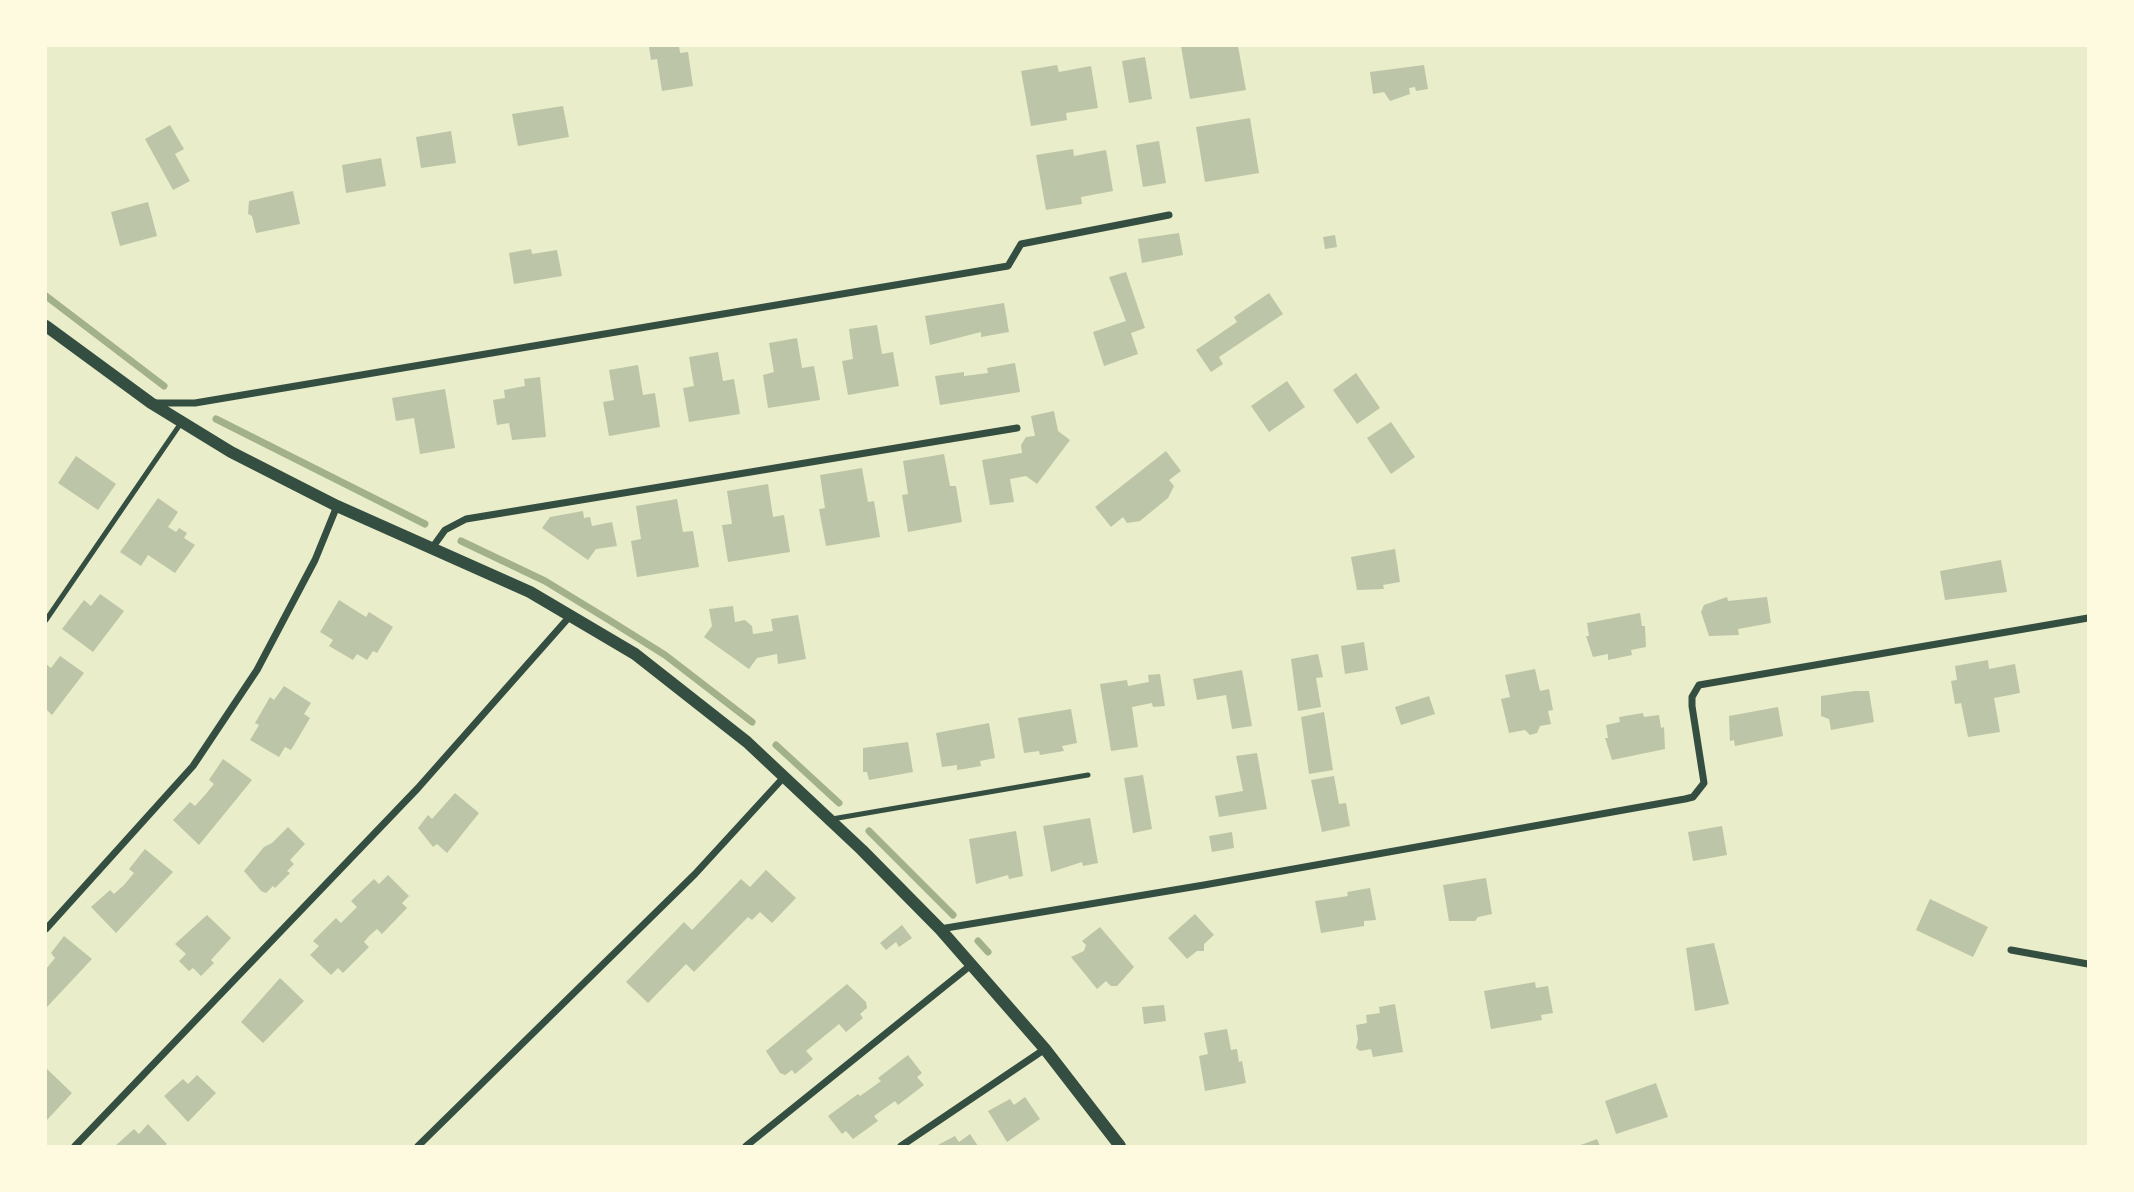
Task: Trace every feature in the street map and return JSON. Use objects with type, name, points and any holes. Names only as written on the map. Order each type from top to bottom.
[{"type":"street","points":[[151,403],[195,403],[1008,266],[1021,244],[1169,215]]},
{"type":"street","points":[[46,326],[181,423],[337,506],[530,592],[635,654],[747,742],[830,819],[940,929],[1045,1049],[1120,1146]]},
{"type":"street","points":[[431,549],[445,530],[466,519],[1017,428]]},
{"type":"street","points":[[46,929],[193,766],[257,670],[314,560],[337,506]]},
{"type":"street","points":[[75,1146],[418,788],[571,615]]},
{"type":"street","points":[[940,929],[1204,886],[1693,797],[1703,783],[1692,706],[1692,697],[1699,685],[2088,618]]},
{"type":"street","points":[[418,1146],[695,874],[784,776]]},
{"type":"street","points":[[2011,950],[2088,964]]},
{"type":"street","points":[[746,1146],[971,965]]},
{"type":"street","points":[[901,1146],[1045,1049]]},
{"type":"lane","points":[[46,620],[181,423]]},
{"type":"lane","points":[[830,819],[1088,775]]},
{"type":"building","points":[[679,46],[680,53],[688,52],[693,86],[662,91],[657,59],[651,60],[649,47]]},
{"type":"building","points":[[1181,46],[1238,46],[1246,90],[1190,99]]},
{"type":"building","points":[[1145,57],[1152,99],[1129,103],[1122,61]]},
{"type":"building","points":[[1057,65],[1059,72],[1091,66],[1098,108],[1066,113],[1067,120],[1031,126],[1021,71]]},
{"type":"building","points":[[1424,65],[1428,89],[1416,91],[1415,87],[1409,88],[1410,94],[1390,101],[1384,92],[1373,94],[1370,72]]},
{"type":"building","points":[[563,106],[569,137],[518,146],[512,114]]},
{"type":"building","points":[[1250,118],[1259,173],[1205,182],[1196,127]]},
{"type":"building","points":[[170,125],[184,149],[175,154],[190,181],[173,190],[145,139]]},
{"type":"building","points":[[451,131],[456,163],[421,168],[416,137]]},
{"type":"building","points":[[1159,141],[1166,183],[1143,187],[1136,145]]},
{"type":"building","points":[[1073,149],[1074,156],[1106,150],[1113,191],[1081,197],[1082,204],[1046,210],[1036,155]]},
{"type":"building","points":[[381,158],[386,186],[346,193],[342,165]]},
{"type":"building","points":[[293,191],[300,224],[256,233],[252,216],[248,214],[249,201]]},
{"type":"building","points":[[148,202],[157,236],[120,246],[111,212]]},
{"type":"building","points":[[1179,233],[1183,255],[1142,263],[1138,239]]},
{"type":"building","points":[[1335,235],[1337,247],[1325,249],[1323,237]]},
{"type":"building","points":[[531,249],[532,254],[557,250],[562,276],[514,284],[509,253]]},
{"type":"building","points":[[1126,272],[1145,328],[1131,333],[1138,354],[1104,366],[1093,332],[1126,321],[1109,277]]},
{"type":"building","points":[[1269,293],[1283,314],[1219,357],[1223,364],[1211,372],[1196,350],[1237,322],[1234,317]]},
{"type":"building","points":[[1004,303],[1009,332],[981,337],[981,332],[930,345],[925,316]]},
{"type":"building","points":[[877,325],[882,354],[893,352],[899,386],[848,395],[842,361],[853,359],[849,329]]},
{"type":"building","points":[[797,338],[802,368],[814,366],[820,400],[768,408],[763,375],[774,372],[769,343]]},
{"type":"building","points":[[718,352],[723,381],[734,379],[740,414],[689,422],[683,388],[694,386],[689,357]]},
{"type":"building","points":[[1015,363],[1020,392],[940,405],[935,376],[964,372],[964,376],[988,373],[987,368]]},
{"type":"building","points":[[638,365],[643,395],[655,393],[660,427],[609,436],[603,402],[614,400],[609,370]]},
{"type":"building","points":[[1356,373],[1380,408],[1357,424],[1333,390]]},
{"type":"building","points":[[540,377],[546,437],[512,440],[509,423],[497,425],[493,400],[505,398],[504,390],[525,386],[524,379]]},
{"type":"building","points":[[1287,381],[1305,407],[1269,432],[1251,406]]},
{"type":"building","points":[[445,389],[455,448],[420,454],[414,418],[396,421],[392,398]]},
{"type":"building","points":[[1054,411],[1058,431],[1070,440],[1037,484],[1026,476],[1010,479],[1014,502],[990,505],[982,460],[1022,453],[1021,445],[1026,437],[1035,436],[1031,416]]},
{"type":"building","points":[[1391,422],[1415,457],[1391,474],[1367,438]]},
{"type":"building","points":[[1166,451],[1181,471],[1169,480],[1174,486],[1168,498],[1140,521],[1127,523],[1123,517],[1111,527],[1095,507]]},
{"type":"building","points":[[944,454],[950,486],[956,486],[962,522],[908,532],[902,495],[908,494],[903,461]]},
{"type":"building","points":[[76,456],[116,484],[98,510],[58,483]]},
{"type":"building","points":[[862,468],[868,502],[874,501],[880,537],[826,546],[819,509],[825,508],[820,475]]},
{"type":"building","points":[[768,484],[773,517],[784,515],[790,552],[728,562],[722,525],[732,524],[727,491]]},
{"type":"building","points":[[158,498],[178,512],[168,527],[176,532],[179,528],[187,533],[184,538],[195,545],[175,573],[148,555],[141,566],[120,552]]},
{"type":"building","points":[[677,499],[683,532],[693,531],[699,567],[637,577],[631,541],[641,539],[636,506]]},
{"type":"building","points":[[583,511],[584,518],[590,517],[592,526],[612,522],[617,546],[596,549],[588,560],[542,528],[550,517]]},
{"type":"building","points":[[1395,549],[1400,582],[1383,585],[1384,589],[1357,590],[1351,557]]},
{"type":"building","points":[[2001,560],[2007,592],[1945,600],[1940,571]]},
{"type":"building","points":[[100,594],[124,611],[93,652],[62,629],[84,600],[91,606]]},
{"type":"building","points":[[1727,597],[1728,601],[1767,597],[1771,623],[1738,629],[1739,635],[1709,636],[1701,612],[1704,605]]},
{"type":"building","points":[[339,600],[366,617],[369,612],[393,627],[377,653],[373,651],[367,660],[357,654],[353,660],[329,646],[333,640],[320,632]]},
{"type":"building","points":[[733,606],[735,622],[745,620],[752,626],[753,634],[773,631],[771,619],[798,615],[806,659],[778,664],[777,654],[757,658],[749,669],[704,637],[712,626],[709,609]]},
{"type":"building","points":[[1640,613],[1642,626],[1645,626],[1646,647],[1631,650],[1632,655],[1608,660],[1608,654],[1593,657],[1586,636],[1589,636],[1587,623]]},
{"type":"building","points":[[1364,642],[1368,670],[1345,674],[1341,646]]},
{"type":"building","points":[[1318,654],[1323,677],[1316,678],[1321,707],[1298,711],[1291,659]]},
{"type":"building","points":[[60,656],[84,673],[52,715],[46,709],[46,664],[51,668]]},
{"type":"building","points":[[1988,660],[1989,669],[2015,664],[2020,693],[1994,698],[2000,732],[1968,737],[1961,703],[1955,704],[1951,681],[1957,680],[1955,666]]},
{"type":"building","points":[[1535,669],[1540,691],[1549,689],[1553,710],[1548,711],[1551,724],[1540,726],[1537,733],[1530,735],[1525,730],[1509,733],[1501,699],[1510,697],[1505,675]]},
{"type":"building","points":[[1242,670],[1252,726],[1232,729],[1226,695],[1197,700],[1193,679]]},
{"type":"building","points":[[1160,674],[1165,706],[1153,707],[1152,703],[1132,707],[1138,747],[1111,751],[1100,684],[1127,680],[1128,686],[1149,682],[1148,675]]},
{"type":"building","points":[[284,686],[311,703],[304,714],[310,718],[291,750],[285,747],[279,757],[250,740],[259,725],[255,723],[270,697],[274,700]]},
{"type":"building","points":[[1869,691],[1874,722],[1831,730],[1829,719],[1821,716],[1821,696]]},
{"type":"building","points":[[1429,696],[1435,714],[1401,725],[1395,707]]},
{"type":"building","points":[[1778,707],[1783,736],[1735,746],[1734,740],[1730,741],[1729,716]]},
{"type":"building","points":[[1071,709],[1077,743],[1062,746],[1064,751],[1040,755],[1039,751],[1024,753],[1018,718]]},
{"type":"building","points":[[1324,712],[1333,770],[1309,774],[1301,717]]},
{"type":"building","points":[[1643,713],[1644,717],[1659,715],[1661,728],[1664,727],[1665,749],[1612,760],[1605,738],[1608,738],[1606,725],[1620,722],[1619,717]]},
{"type":"building","points":[[989,723],[995,758],[980,761],[981,766],[970,768],[957,770],[957,765],[942,767],[936,733]]},
{"type":"building","points":[[908,742],[913,772],[869,780],[867,772],[863,772],[863,748]]},
{"type":"building","points":[[1257,753],[1267,809],[1219,817],[1215,796],[1243,791],[1236,756]]},
{"type":"building","points":[[223,759],[252,780],[199,845],[173,820],[190,802],[195,806],[205,795],[214,784],[209,780]]},
{"type":"building","points":[[1143,775],[1152,829],[1133,833],[1124,778]]},
{"type":"building","points":[[1334,776],[1339,804],[1346,803],[1350,826],[1322,832],[1311,780]]},
{"type":"building","points":[[455,793],[479,813],[447,853],[437,844],[433,847],[418,828],[428,815],[432,819]]},
{"type":"building","points":[[1090,818],[1098,863],[1083,866],[1082,862],[1051,872],[1043,826]]},
{"type":"building","points":[[1722,826],[1727,855],[1693,861],[1688,832]]},
{"type":"building","points":[[288,827],[305,844],[290,860],[294,864],[287,871],[290,873],[266,893],[261,891],[244,871],[264,847]]},
{"type":"building","points":[[1016,831],[1023,876],[1009,879],[1008,875],[976,884],[969,839]]},
{"type":"building","points":[[1232,832],[1234,848],[1212,852],[1209,836]]},
{"type":"building","points":[[145,849],[173,872],[116,933],[91,907],[110,890],[114,894],[124,885],[134,873],[129,869]]},
{"type":"building","points":[[766,870],[796,898],[772,923],[760,912],[752,920],[748,917],[694,972],[686,964],[648,1003],[626,982],[684,922],[692,930],[741,879],[750,887]]},
{"type":"building","points":[[388,875],[409,896],[402,903],[407,908],[382,934],[377,929],[369,936],[364,942],[369,947],[343,973],[338,968],[331,975],[310,955],[319,946],[313,941],[336,918],[341,923],[357,907],[351,901],[374,879],[379,884]]},
{"type":"building","points":[[1486,878],[1492,914],[1478,917],[1475,921],[1449,921],[1443,885]]},
{"type":"building","points":[[1370,888],[1376,920],[1364,921],[1364,926],[1321,933],[1315,901],[1348,896],[1347,892]]},
{"type":"building","points":[[1930,899],[1988,927],[1973,957],[1916,930]]},
{"type":"building","points":[[1195,914],[1214,935],[1204,944],[1204,951],[1197,951],[1187,959],[1168,938]]},
{"type":"building","points":[[207,915],[231,938],[211,960],[214,963],[201,976],[193,968],[189,971],[179,961],[186,954],[175,944]]},
{"type":"building","points":[[902,925],[912,938],[899,947],[896,942],[886,950],[880,943]]},
{"type":"building","points":[[1100,927],[1134,967],[1117,986],[1111,986],[1106,981],[1097,989],[1071,957],[1084,951],[1086,945],[1082,941]]},
{"type":"building","points":[[64,936],[92,959],[46,1008],[46,969],[55,958],[51,953]]},
{"type":"building","points":[[1714,943],[1729,1004],[1695,1011],[1686,948]]},
{"type":"building","points":[[280,978],[304,1001],[263,1043],[241,1022]]},
{"type":"building","points":[[1535,982],[1536,988],[1548,986],[1553,1013],[1541,1015],[1542,1020],[1491,1029],[1484,991]]},
{"type":"building","points":[[847,984],[866,1002],[867,1008],[860,1014],[863,1018],[846,1032],[839,1024],[806,1051],[813,1059],[795,1074],[792,1070],[785,1075],[780,1073],[766,1051]]},
{"type":"building","points":[[1395,1004],[1403,1052],[1373,1057],[1371,1049],[1360,1051],[1356,1048],[1356,1025],[1367,1023],[1366,1015],[1380,1013],[1379,1007]]},
{"type":"building","points":[[1164,1005],[1166,1021],[1144,1024],[1142,1007]]},
{"type":"building","points":[[1227,1029],[1231,1050],[1237,1049],[1239,1062],[1242,1061],[1246,1083],[1205,1091],[1199,1056],[1208,1054],[1204,1033]]},
{"type":"building","points":[[908,1055],[922,1073],[917,1077],[924,1085],[898,1105],[895,1101],[874,1116],[878,1121],[853,1139],[846,1131],[842,1134],[828,1116],[881,1081],[878,1078]]},
{"type":"building","points":[[47,1069],[72,1093],[46,1121],[46,1071]]},
{"type":"building","points":[[197,1075],[216,1093],[188,1122],[164,1096],[183,1079],[188,1084]]},
{"type":"building","points":[[1656,1083],[1668,1117],[1616,1134],[1605,1101]]},
{"type":"building","points":[[1025,1097],[1040,1119],[1007,1142],[988,1111],[1010,1099],[1014,1105]]},
{"type":"building","points":[[148,1124],[167,1144],[115,1146],[134,1129],[139,1134]]},
{"type":"building","points":[[970,1134],[978,1146],[936,1146],[955,1136],[959,1142]]},
{"type":"building","points":[[1597,1139],[1600,1146],[1578,1146]]},
{"type":"waterway","points":[[46,296],[164,386]]},
{"type":"waterway","points":[[216,419],[425,524]]},
{"type":"waterway","points":[[461,541],[545,581],[609,620],[665,655],[752,722]]},
{"type":"waterway","points":[[776,745],[839,803]]},
{"type":"waterway","points":[[869,831],[953,915]]},
{"type":"waterway","points":[[978,941],[988,952]]}]
